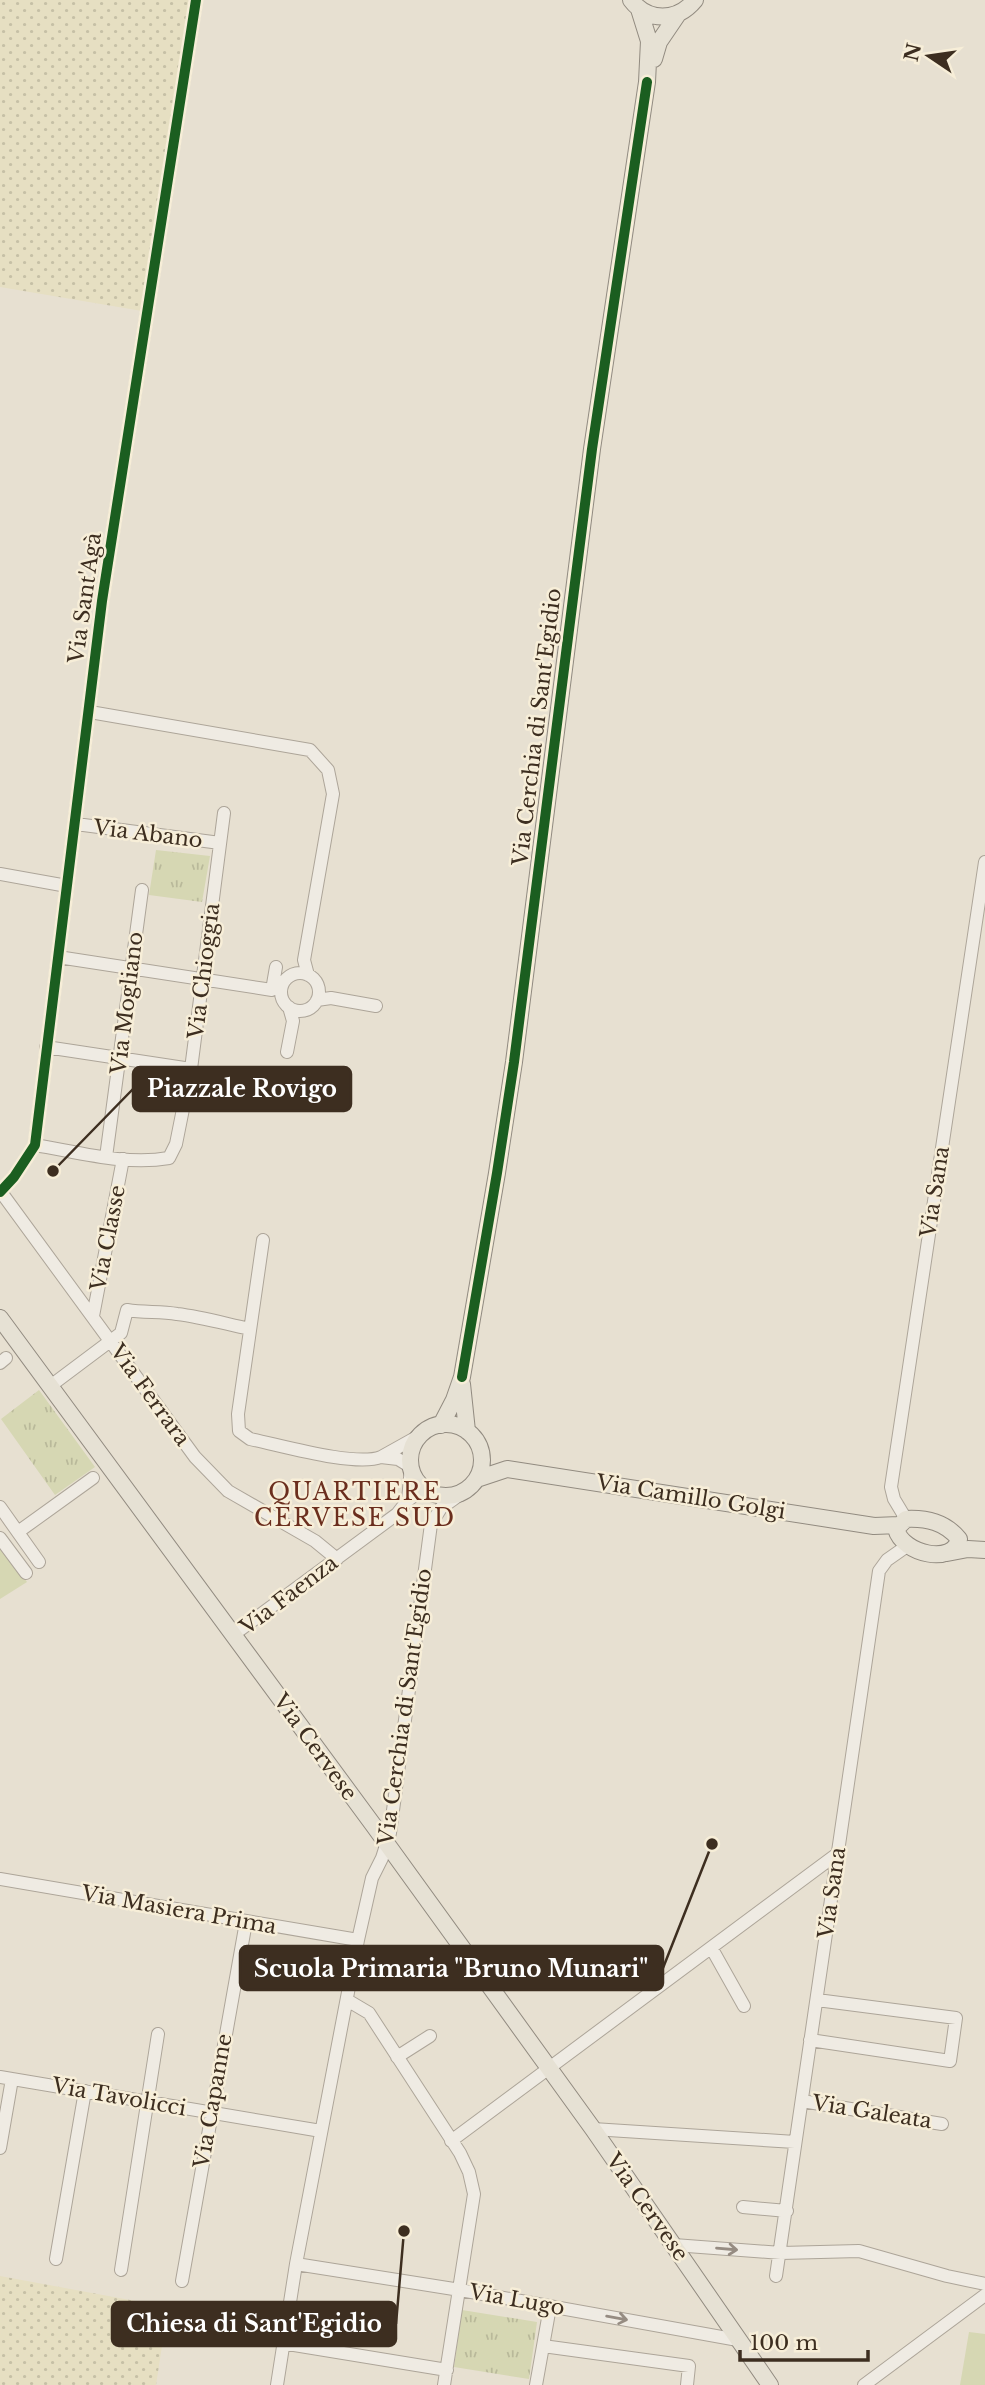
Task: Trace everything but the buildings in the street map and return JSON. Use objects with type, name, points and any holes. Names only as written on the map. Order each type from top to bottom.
[{"type":"main road","points":[[647,82],[659,42],[678,14],[695,0]]},
{"type":"main road","points":[[635,5],[657,17],[678,14]]},
{"type":"main road","name":"Via Cerchia di Sant'Egidio","points":[[462,1377],[512,1076],[592,449],[647,82],[649,41],[635,5]]},
{"type":"main road","name":"Via Cervese","points":[[0,1318],[593,2129],[674,2245],[763,2381]]},
{"type":"main road","points":[[441,1425],[462,1377]]},
{"type":"main road","points":[[462,1377],[467,1430]]},
{"type":"main road","points":[[480,1447],[482,1464],[477,1479],[462,1493],[449,1496],[430,1492],[420,1484],[411,1467],[413,1448],[424,1433],[441,1425],[454,1425],[467,1430],[480,1447],[507,1469]]},
{"type":"main road","name":"Via Camillo Golgi","points":[[477,1479],[507,1469],[903,1532]]},
{"type":"main road","points":[[985,1544],[926,1519],[903,1532],[919,1552],[985,1550]]},
{"type":"main road","points":[[945,1553],[958,1544],[959,1539],[951,1529]]},
{"type":"street","name":"Via Sant'Agà","points":[[35,1146],[102,601],[196,0]]},
{"type":"street","points":[[90,712],[310,750],[328,770],[333,794],[304,960],[318,995],[313,1005],[303,1010],[293,1021]]},
{"type":"street","name":"Via Chioggia","points":[[35,1146],[123,1160],[150,1162],[169,1158],[176,1144],[191,1069],[224,813]]},
{"type":"street","name":"Via Abano","points":[[76,824],[220,843]]},
{"type":"street","name":"Via Sana","points":[[776,2276],[879,1571],[903,1532],[891,1487],[985,862]]},
{"type":"street","points":[[0,874],[67,886]]},
{"type":"street","name":"Via Mogliano","points":[[106,1157],[142,890]]},
{"type":"street","points":[[58,957],[277,990]]},
{"type":"street","points":[[277,990],[304,960]]},
{"type":"street","points":[[276,967],[277,990],[289,1007],[293,1021],[287,1052]]},
{"type":"street","points":[[293,975],[308,975]]},
{"type":"street","points":[[318,995],[376,1006]]},
{"type":"street","points":[[289,1007],[303,1010]]},
{"type":"street","points":[[46,1047],[191,1069]]},
{"type":"street","points":[[0,1192],[35,1146]]},
{"type":"street","name":"Via Classe","points":[[93,1317],[123,1160]]},
{"type":"street","name":"Via Ferrara","points":[[0,1192],[195,1457],[228,1491],[315,1541],[337,1559]]},
{"type":"street","points":[[263,1240],[237,1426],[244,1436],[354,1460],[374,1460],[424,1433]]},
{"type":"street","points":[[49,1387],[121,1333],[127,1310],[146,1314],[177,1314],[250,1329]]},
{"type":"street","points":[[381,1457],[398,1459],[411,1467],[408,1500]]},
{"type":"street","points":[[18,1532],[93,1478]]},
{"type":"street","points":[[408,1500],[415,1495],[430,1492]]},
{"type":"street","name":"Via Cerchia di Sant'Egidio","points":[[277,2385],[296,2264],[358,1940],[372,1878],[387,1845],[431,1524],[441,1508],[462,1493]]},
{"type":"street","name":"Via Faenza","points":[[233,1635],[397,1514],[408,1500]]},
{"type":"street","points":[[0,1507],[39,1562]]},
{"type":"street","points":[[2,1540],[26,1573]]},
{"type":"street","points":[[451,2141],[837,1854]]},
{"type":"street","name":"Via Masiera Prima","points":[[0,1879],[358,1940]]},
{"type":"street","name":"Via Capanne","points":[[182,2281],[246,1922]]},
{"type":"street","points":[[712,1948],[744,2006]]},
{"type":"street","points":[[346,2000],[369,2013],[469,2172],[474,2194],[444,2385]]},
{"type":"street","points":[[810,2040],[950,2061],[956,2018],[817,2000]]},
{"type":"street","points":[[121,2270],[159,2034]]},
{"type":"street","points":[[397,2057],[430,2036]]},
{"type":"street","points":[[0,2148],[6,2078]]},
{"type":"street","name":"Via Tavolicci","points":[[6,2078],[321,2131]]},
{"type":"street","points":[[56,2259],[85,2091]]},
{"type":"street","name":"Via Galeata","points":[[802,2101],[942,2124]]},
{"type":"street","points":[[593,2129],[795,2142]]},
{"type":"street","points":[[743,2207],[787,2211]]},
{"type":"street","points":[[674,2245],[781,2253],[859,2251],[985,2284]]},
{"type":"street","name":"Via Lugo","points":[[296,2264],[460,2290],[738,2340]]},
{"type":"street","points":[[864,2385],[985,2295]]},
{"type":"street","points":[[536,2385],[550,2306]]},
{"type":"street","points":[[282,2343],[447,2370]]},
{"type":"street","points":[[543,2346],[689,2366],[687,2385]]},
{"type":"shaded area","points":[[0,0],[191,0],[142,311],[0,287]]},
{"type":"shaded area","points":[[0,2276],[168,2307],[156,2385],[0,2385]]},
{"type":"green space","points":[[156,850],[210,856],[202,902],[149,895]]},
{"type":"green space","points":[[39,1390],[95,1467],[55,1495],[1,1419]]},
{"type":"green space","points":[[0,1544],[27,1582],[0,1599]]},
{"type":"green space","points":[[462,2310],[537,2322],[529,2379],[454,2367]]},
{"type":"green space","points":[[969,2332],[985,2334],[985,2385],[960,2385]]},
{"type":"cycle path","points":[[0,1192],[14,1177],[35,1145],[102,601],[196,0]]},
{"type":"cycle path","points":[[462,1377],[514,1062],[592,449],[647,82]]},
{"type":"place","name":"Piazzale Rovigo","points":[[53,1171]]},
{"type":"place","name":"Scuola Primaria \"Bruno Munari\"","points":[[712,1844]]},
{"type":"place","name":"Chiesa di Sant'Egidio","points":[[404,2231]]},
{"type":"district","name":"QUARTIERE CERVESE SUD","points":[[355,1505]]}]
